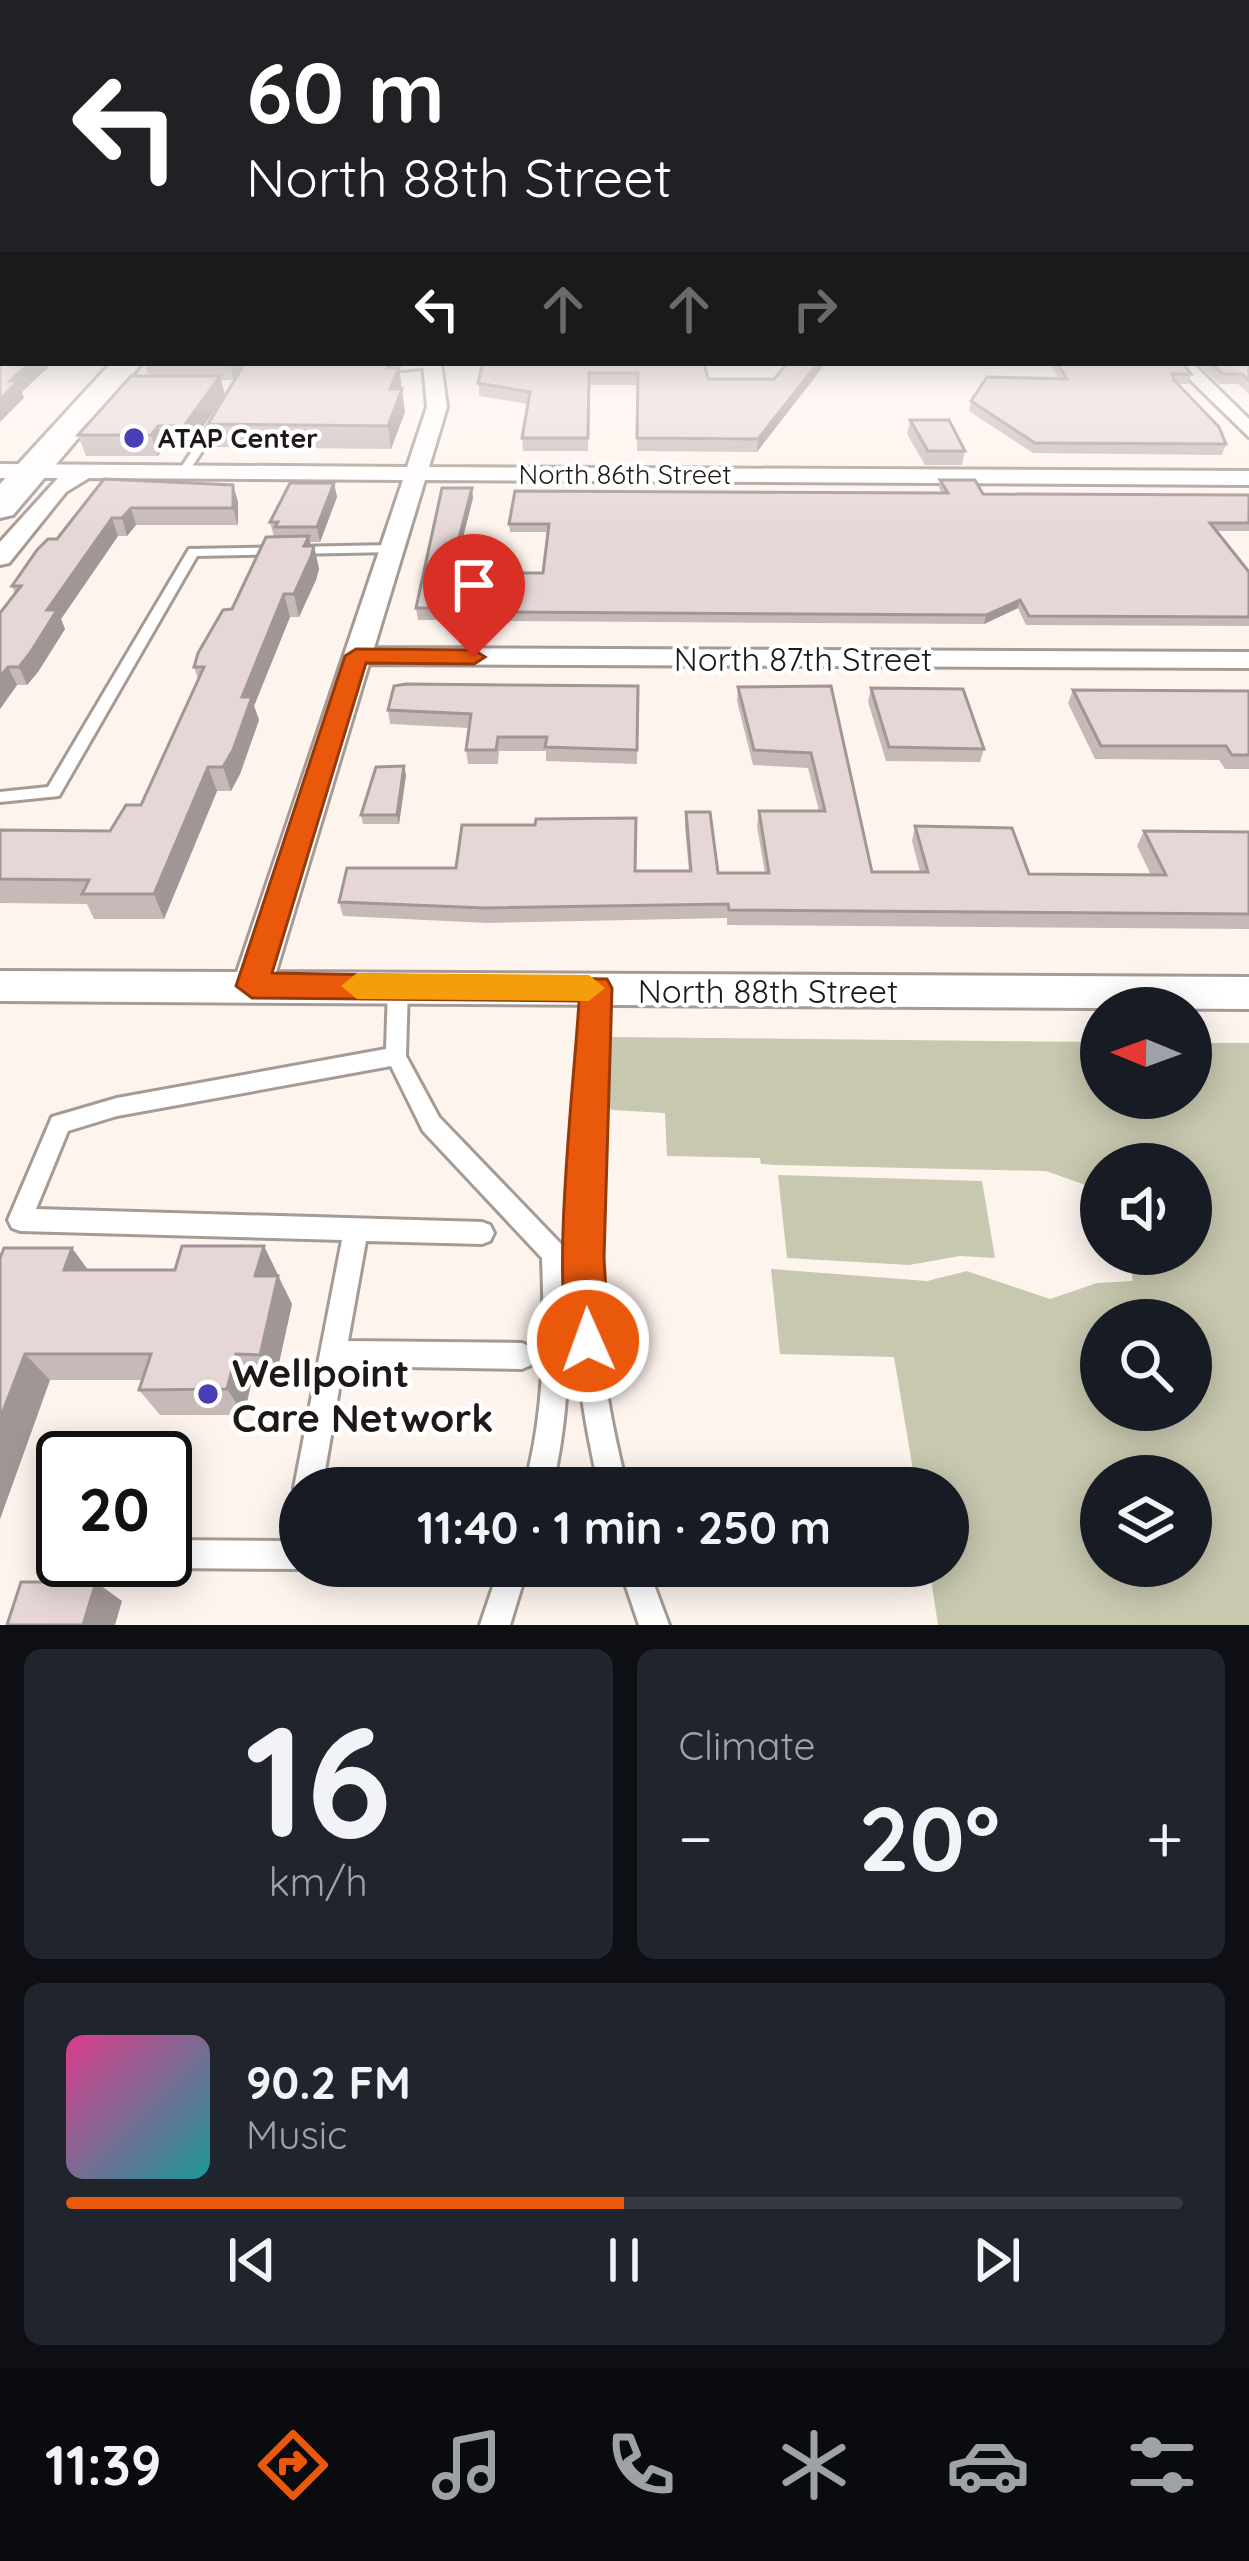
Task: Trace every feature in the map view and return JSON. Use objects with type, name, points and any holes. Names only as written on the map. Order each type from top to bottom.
[{"type":"main road","points":[[43,408],[99,382]]},
{"type":"main road","points":[[13,479],[106,382]]},
{"type":"street","points":[[252,986],[437,407],[434,382]]},
{"type":"street","points":[[1204,382],[1240,413],[1249,431]]},
{"type":"street","points":[[0,558],[13,479],[58,488],[85,471]]},
{"type":"street","name":"North 86th Street","points":[[13,479],[85,471],[1249,478]]},
{"type":"street","name":"North 87th Street","points":[[356,656],[1249,660]]},
{"type":"street","name":"North 88th Street","points":[[0,986],[1249,993]]},
{"type":"lane","points":[[183,472],[231,399]]},
{"type":"lane","points":[[0,797],[53,792],[193,552],[390,549]]},
{"type":"lane","points":[[398,986],[397,1057],[431,1124],[554,1253],[550,1416],[542,1467]]},
{"type":"lane","points":[[596,988],[584,1258],[594,1419],[607,1467]]},
{"type":"lane","points":[[397,1057],[117,1107],[60,1124],[20,1220],[482,1233]]},
{"type":"lane","points":[[312,1467],[356,1230]]},
{"type":"lane","points":[[332,1354],[523,1356]]},
{"type":"lane","points":[[192,1553],[279,1549]]},
{"type":"lane","points":[[495,1625],[507,1587]]},
{"type":"lane","points":[[640,1587],[654,1625]]},
{"type":"green space","points":[[606,1037],[1080,1042],[1080,1119],[1212,1119],[1212,1043],[1249,1043],[1249,1625],[938,1625],[932,1587],[969,1587],[969,1467],[912,1467],[894,1357],[780,1354],[771,1269],[927,1281],[967,1271],[1050,1299],[1097,1283],[1133,1281],[1132,1275],[1212,1275],[1212,1143],[1080,1143],[1080,1183],[1046,1171],[777,1165],[761,1164],[760,1158],[667,1156],[665,1113],[612,1110],[604,1103]]},
{"type":"green space","points":[[778,1175],[982,1181],[995,1258],[960,1256],[909,1265],[787,1258]]},
{"type":"building","points":[[0,382],[17,382],[0,399]]},
{"type":"building","points":[[126,382],[216,382],[184,426],[158,426],[151,435],[78,435]]},
{"type":"building","points":[[234,382],[393,382],[390,389],[402,389],[388,426],[208,424]]},
{"type":"building","points":[[589,382],[588,438],[522,438],[530,392],[478,383]]},
{"type":"building","points":[[638,382],[803,382],[758,439],[637,438]]},
{"type":"building","points":[[984,382],[1176,382],[1219,427],[1226,444],[1035,443],[971,401]]},
{"type":"building","points":[[910,420],[949,420],[965,451],[928,451]]},
{"type":"building","points":[[104,479],[233,485],[233,508],[131,508],[122,518],[112,518],[47,610],[57,610],[30,653],[19,667],[8,667],[0,677],[0,613],[21,586],[12,586],[37,550],[48,539],[57,539]]},
{"type":"building","points":[[940,480],[975,480],[983,494],[1249,495],[1249,523],[1210,523],[1249,572],[1249,617],[1029,616],[1020,600],[986,615],[495,612],[502,573],[543,573],[549,524],[509,524],[515,491],[948,493]]},
{"type":"building","points":[[290,483],[334,483],[317,527],[275,527],[278,522],[270,522]]},
{"type":"building","points":[[442,488],[472,488],[441,608],[416,608]]},
{"type":"building","points":[[309,536],[304,546],[314,546],[311,557],[294,594],[284,594],[242,697],[252,697],[233,750],[223,767],[208,767],[154,894],[82,894],[89,880],[0,879],[0,830],[110,831],[126,805],[141,805],[204,667],[194,667],[198,653],[223,610],[232,609],[266,537]]},
{"type":"building","points":[[394,686],[638,686],[637,750],[545,747],[547,737],[498,737],[496,750],[466,750],[471,714],[388,710]]},
{"type":"building","points":[[831,686],[872,872],[928,872],[915,826],[1012,828],[1029,874],[1166,875],[1144,831],[1249,832],[1249,914],[729,910],[728,904],[485,908],[339,902],[347,868],[456,868],[462,825],[535,825],[536,819],[636,818],[635,871],[691,871],[686,812],[710,812],[718,873],[769,873],[759,811],[825,811],[811,753],[754,750],[738,687]]},
{"type":"building","points":[[871,688],[963,689],[984,749],[889,747]]},
{"type":"building","points":[[1073,690],[1249,691],[1249,755],[1232,755],[1226,746],[1101,746]]},
{"type":"building","points":[[404,766],[397,815],[361,815],[376,767]]},
{"type":"building","name":"Wellpoint Care Network","points":[[182,1246],[264,1246],[255,1276],[278,1276],[260,1355],[236,1354],[227,1389],[139,1390],[151,1354],[25,1354],[0,1419],[0,1258],[4,1248],[72,1248],[64,1270],[175,1270]]},
{"type":"building","points":[[21,1582],[36,1582],[36,1587],[94,1587],[83,1625],[7,1625]]},
{"type":"slow traffic","points":[[357,986],[589,988]]},
{"type":"place","name":"ATAP Center","points":[[134,438]]},
{"type":"place","name":"Wellpoint Care Network","points":[[208,1394]]},
{"type":"route","points":[[474,657],[356,656],[252,986],[596,988],[584,1258],[588,1341]]}]
